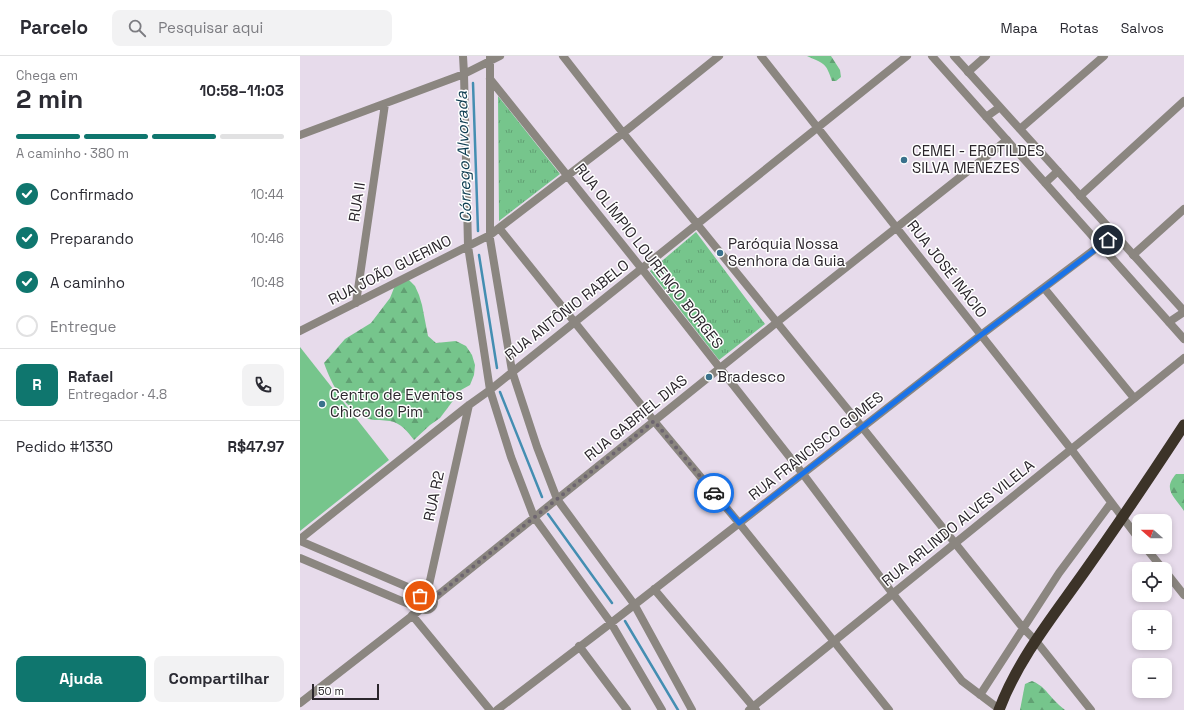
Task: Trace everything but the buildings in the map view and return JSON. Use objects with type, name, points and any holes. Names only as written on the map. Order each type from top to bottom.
[{"type":"highway","points":[[999,710],[1007,689],[1036,641],[1122,518],[1184,424]]},
{"type":"street","points":[[462,56],[464,74],[468,246],[490,390],[511,457],[534,517],[611,623],[662,710]]},
{"type":"street","points":[[300,135],[464,74],[490,58],[500,56]]},
{"type":"street","points":[[562,56],[776,323],[1091,710]]},
{"type":"street","name":"RUA JOÃO GUERINO","points":[[300,331],[490,235],[623,133],[719,56]]},
{"type":"street","name":"RUA JOSÉ INÁCIO","points":[[761,56],[816,128],[897,228],[1071,449],[1132,530]]},
{"type":"street","name":"RUA ANTÔNIO RABELO","points":[[300,540],[642,269],[697,223],[907,56]]},
{"type":"street","points":[[932,56],[1184,338]]},
{"type":"street","points":[[954,56],[1184,311],[1170,322]]},
{"type":"street","points":[[968,72],[986,56]]},
{"type":"street","points":[[1020,129],[1104,56]]},
{"type":"street","points":[[490,58],[490,235],[512,371],[537,447],[557,499],[634,604],[692,710]]},
{"type":"street","name":"RUA OLÍMPIO LOURENÇO BORGES","points":[[490,79],[568,175],[720,368],[803,474],[893,594],[962,681],[999,710]]},
{"type":"street","points":[[1080,196],[1184,101]]},
{"type":"street","name":"RUA II","points":[[356,303],[386,104]]},
{"type":"street","points":[[986,117],[1000,107]]},
{"type":"street","name":"RUA GABRIEL DIAS","points":[[300,703],[420,608],[430,610],[434,603],[428,596],[557,499],[1007,140]]},
{"type":"street","points":[[1045,183],[1058,171]]},
{"type":"street","points":[[1133,255],[1184,209]]},
{"type":"street","points":[[499,228],[654,421],[835,641],[889,710]]},
{"type":"street","name":"RUA FRANCISCO GOMES","points":[[497,710],[981,335],[1115,234]]},
{"type":"street","points":[[1044,288],[1134,398]]},
{"type":"street","name":"RUA ARLINDO ALVES VILELA","points":[[753,709],[1184,358]]},
{"type":"street","name":"RUA R2","points":[[428,596],[469,405]]},
{"type":"street","points":[[980,695],[1059,573],[1112,503]]},
{"type":"street","points":[[300,540],[428,596]]},
{"type":"street","points":[[1151,554],[1157,562]]},
{"type":"street","points":[[300,558],[420,608]]},
{"type":"street","points":[[1172,580],[1184,595]]},
{"type":"street","points":[[654,589],[753,709]]},
{"type":"street","points":[[420,608],[418,600],[428,596]]},
{"type":"street","points":[[412,615],[490,710]]},
{"type":"street","points":[[580,646],[627,710]]},
{"type":"green space","points":[[807,56],[831,56],[840,70],[841,77],[836,81],[832,81],[824,65]]},
{"type":"green space","points":[[498,96],[560,174],[499,221]]},
{"type":"green space","points":[[696,232],[765,324],[719,360],[650,271]]},
{"type":"green space","points":[[398,278],[408,279],[415,286],[422,305],[428,336],[436,343],[456,341],[466,346],[472,355],[475,365],[474,375],[470,385],[461,390],[440,418],[414,440],[407,431],[398,424],[390,421],[369,419],[353,409],[340,396],[324,363],[345,339],[371,323],[390,298]]},
{"type":"green space","name":"Centro de Eventos Chico do Pim","points":[[300,347],[389,460],[300,531]]},
{"type":"green space","points":[[1176,474],[1184,474],[1184,511],[1171,493],[1170,489],[1172,480]]},
{"type":"green space","points":[[1032,681],[1041,686],[1065,710],[1020,710],[1025,684]]},
{"type":"waterway","name":"Córrego Alvorada","points":[[473,83],[478,231]]},
{"type":"waterway","name":"Córrego Alvorada","points":[[479,255],[497,368]]},
{"type":"waterway","name":"Córrego Alvorada","points":[[500,392],[542,497]]},
{"type":"waterway","name":"Córrego Alvorada","points":[[548,514],[612,603]]},
{"type":"waterway","name":"Córrego Alvorada","points":[[625,621],[678,710]]},
{"type":"way so far","points":[[420,596],[418,600],[420,608],[430,610],[433,607],[433,599],[654,421],[714,493]]},
{"type":"place","name":"CEMEI - EROTILDES SILVA MENEZES","points":[[904,160]]},
{"type":"place","name":"Paróquia Nossa Senhora da Guia","points":[[720,253]]},
{"type":"place","name":"Bradesco","points":[[709,377]]},
{"type":"place","name":"Centro de Eventos Chico do Pim","points":[[322,404]]},
{"type":"route","points":[[714,493],[739,523],[981,335],[1108,240]]}]
